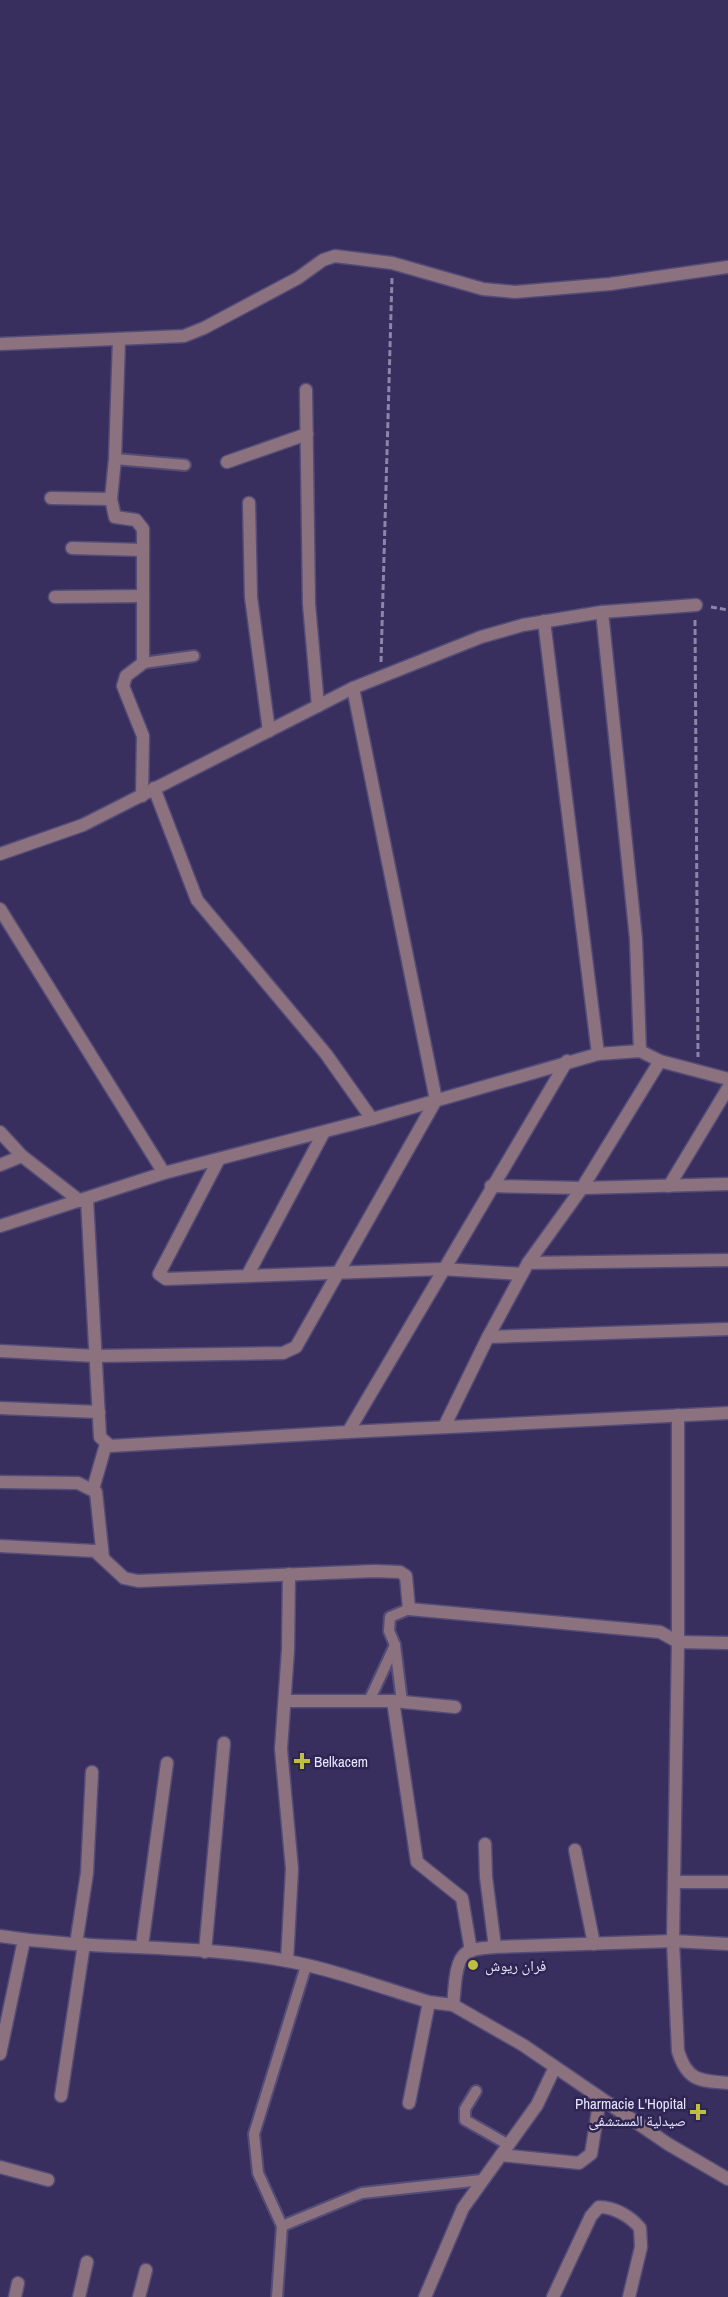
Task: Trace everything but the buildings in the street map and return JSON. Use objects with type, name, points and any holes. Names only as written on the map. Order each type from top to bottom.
[{"type":"street","points":[[0,344],[184,336],[204,328],[298,278],[323,260],[336,256],[392,262],[483,289],[515,292],[610,284],[728,267]]},
{"type":"street","points":[[119,340],[115,459],[111,499],[114,517],[136,520],[143,530],[143,663],[126,676],[123,686],[143,736],[142,796]]},
{"type":"street","points":[[306,390],[309,604],[318,706]]},
{"type":"street","points":[[227,462],[307,434]]},
{"type":"street","points":[[51,498],[111,499]]},
{"type":"street","points":[[249,503],[251,597],[268,731]]},
{"type":"street","points":[[72,548],[143,550]]},
{"type":"street","points":[[55,597],[142,596]]},
{"type":"street","points":[[0,854],[83,825],[353,688],[481,638],[544,621],[602,612],[696,604]]},
{"type":"street","points":[[602,612],[636,939],[640,1051]]},
{"type":"street","points":[[544,621],[598,1054]]},
{"type":"street","points":[[0,1351],[96,1356],[282,1353],[296,1347],[436,1100],[353,688]]},
{"type":"street","points":[[154,788],[197,900],[326,1054],[372,1119]]},
{"type":"street","points":[[0,909],[164,1173]]},
{"type":"street","points":[[0,1226],[164,1173],[372,1119],[567,1061],[598,1054],[640,1051],[660,1061],[728,1079]]},
{"type":"street","points":[[348,1432],[442,1269],[567,1061]]},
{"type":"street","points":[[444,1427],[488,1337],[528,1263],[582,1188],[660,1061]]},
{"type":"street","points":[[669,1186],[728,1088]]},
{"type":"street","points":[[0,1132],[22,1156],[84,1200]]},
{"type":"street","points":[[247,1276],[324,1132]]},
{"type":"street","points":[[0,1165],[22,1156]]},
{"type":"street","points":[[219,1159],[159,1274],[166,1279],[442,1269],[522,1274]]},
{"type":"street","points":[[491,1186],[582,1188],[728,1184]]},
{"type":"street","points":[[84,1200],[100,1437],[110,1446],[728,1413]]},
{"type":"street","points":[[528,1263],[728,1260]]},
{"type":"street","points":[[488,1337],[728,1329]]},
{"type":"street","points":[[0,1408],[99,1412]]},
{"type":"street","points":[[678,1415],[678,1642],[673,1941],[678,2051],[681,2061],[692,2076],[702,2082],[728,2083]]},
{"type":"street","points":[[93,1489],[106,1444]]},
{"type":"street","points":[[0,1482],[78,1483],[93,1489],[96,1492],[103,1558]]},
{"type":"street","points":[[0,1546],[95,1551],[124,1578],[138,1581],[289,1574],[400,1572],[406,1576],[409,1609],[660,1632],[678,1642],[728,1643]]},
{"type":"street","points":[[287,1961],[292,1869],[281,1749],[285,1701],[289,1574]]},
{"type":"street","points":[[285,1701],[397,1701],[455,1707]]},
{"type":"street","points":[[397,1701],[417,1862],[462,1898],[471,1951]]},
{"type":"street","points":[[205,1952],[224,1743]]},
{"type":"street","points":[[142,1946],[167,1763]]},
{"type":"street","points":[[61,2096],[87,1873],[92,1772]]},
{"type":"street","points":[[485,1844],[486,1877],[495,1947]]},
{"type":"street","points":[[575,1850],[594,1944]]},
{"type":"street","points":[[674,1882],[728,1882]]},
{"type":"street","points":[[0,1936],[80,1944],[142,1946],[287,1961],[429,2002],[453,2005],[555,2067],[668,2144],[728,2179]]},
{"type":"street","points":[[0,2054],[24,1940]]},
{"type":"street","points":[[453,2005],[460,1961],[464,1953],[471,1951],[495,1947],[673,1941],[728,1944]]},
{"type":"street","points":[[409,2103],[429,2002]]},
{"type":"street","points":[[425,2297],[463,2208],[537,2105],[555,2067]]},
{"type":"street","points":[[504,2150],[579,2163],[591,2154],[600,2098]]},
{"type":"street","points":[[0,2167],[48,2180]]},
{"type":"street","points":[[553,2297],[591,2217],[599,2207],[627,2216],[640,2228],[641,2247],[629,2297]]},
{"type":"street","points":[[79,2297],[87,2262]]},
{"type":"street","points":[[139,2297],[146,2270]]},
{"type":"street","points":[[15,2297],[18,2283]]},
{"type":"lane","points":[[115,459],[185,465]]},
{"type":"lane","points":[[143,663],[194,656]]},
{"type":"lane","points":[[397,1701],[395,1645],[389,1631],[390,1617],[409,1609]]},
{"type":"lane","points":[[369,1701],[395,1645]]},
{"type":"lane","points":[[277,2297],[282,2226],[258,2173],[254,2134],[306,1966]]},
{"type":"lane","points":[[476,2091],[465,2109],[465,2120],[504,2150]]},
{"type":"lane","points":[[282,2226],[362,2193],[482,2180]]},
{"type":"path","points":[[381,678],[392,262]]},
{"type":"path","points":[[696,604],[695,863],[698,1071]]},
{"type":"place","name":"Belkacem","points":[[302,1761]]},
{"type":"place","name":"فران ريوش","points":[[473,1965]]},
{"type":"place","name":"Pharmacie L'Hopital صيدلية المستشفى","points":[[698,2112]]}]
